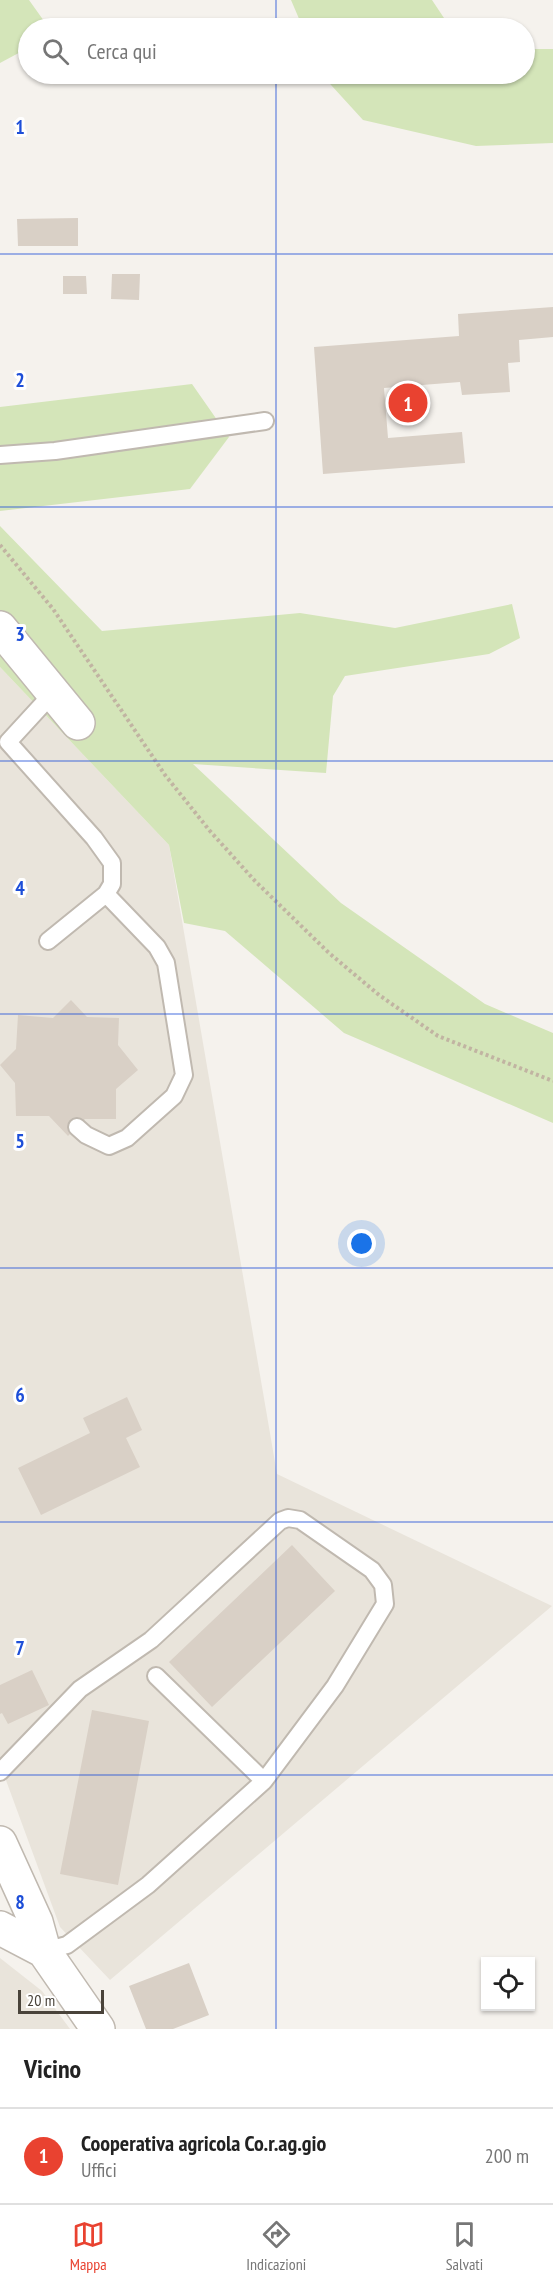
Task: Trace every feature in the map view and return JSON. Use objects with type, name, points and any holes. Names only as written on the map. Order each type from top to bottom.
[{"type":"street","points":[[0,628],[78,723]]},
{"type":"street","points":[[0,1844],[36,1922],[44,1951],[98,2029]]},
{"type":"street","points":[[0,1928],[44,1951]]},
{"type":"lane","points":[[0,455],[54,451],[265,421]]},
{"type":"lane","points":[[48,941],[106,894],[112,884],[112,863],[56,794],[8,742],[53,693]]},
{"type":"lane","points":[[77,1127],[86,1135],[109,1146],[127,1138],[174,1096],[183,1075],[165,963],[157,947],[106,894]]},
{"type":"lane","points":[[0,1772],[80,1689],[151,1640],[280,1521],[288,1518],[300,1520],[372,1570],[383,1584],[385,1604],[335,1686],[264,1781],[148,1885],[67,1945],[44,1951]]},
{"type":"lane","points":[[156,1676],[264,1781]]},
{"type":"path","points":[[0,545],[53,609],[165,775],[255,881],[329,953],[379,995],[438,1036],[553,1081]]},
{"type":"shaded area","points":[[0,667],[169,845],[277,1474],[552,1606],[110,1980],[60,1927],[0,1764]]},
{"type":"shaded area","points":[[0,1958],[42,1991],[70,2029],[0,2029]]},
{"type":"green space","points":[[0,0],[29,0],[42,18],[18,18],[18,53],[0,63]]},
{"type":"green space","points":[[291,0],[432,0],[444,18],[299,18]]},
{"type":"green space","points":[[535,49],[553,49],[553,143],[476,146],[363,120],[330,84],[535,84]]},
{"type":"green space","points":[[192,384],[229,437],[190,489],[0,511],[0,407]]},
{"type":"green space","points":[[0,526],[102,631],[300,613],[395,628],[512,604],[520,638],[489,654],[345,676],[333,696],[326,773],[193,764],[341,903],[485,1004],[553,1033],[553,1123],[344,1033],[225,931],[184,923],[169,845],[0,667]]},
{"type":"building","points":[[78,218],[78,246],[18,246],[17,219]]},
{"type":"building","points":[[112,274],[140,274],[139,300],[111,299]]},
{"type":"building","points":[[63,276],[86,276],[87,294],[63,294]]},
{"type":"building","points":[[553,307],[553,337],[519,340],[520,362],[508,363],[510,392],[462,395],[460,382],[384,388],[388,438],[462,432],[465,463],[323,474],[314,347],[459,336],[458,314]]},
{"type":"building","points":[[71,1000],[87,1017],[119,1018],[118,1045],[138,1070],[116,1089],[116,1119],[85,1119],[68,1136],[49,1116],[16,1116],[15,1083],[0,1065],[16,1049],[18,1015],[53,1018]]},
{"type":"building","points":[[127,1397],[142,1430],[126,1438],[140,1467],[41,1515],[18,1468],[90,1433],[83,1418]]},
{"type":"building","points":[[292,1545],[335,1591],[212,1707],[169,1662]]},
{"type":"building","points":[[32,1670],[49,1705],[8,1724],[2,1713],[0,1714],[0,1685]]},
{"type":"building","points":[[92,1710],[149,1721],[118,1885],[60,1874]]},
{"type":"building","points":[[189,1963],[209,2015],[173,2029],[146,2029],[129,1986]]},
{"type":"place","name":"Cooperativa agricola Co.r.ag.gio","points":[[408,403]]}]
